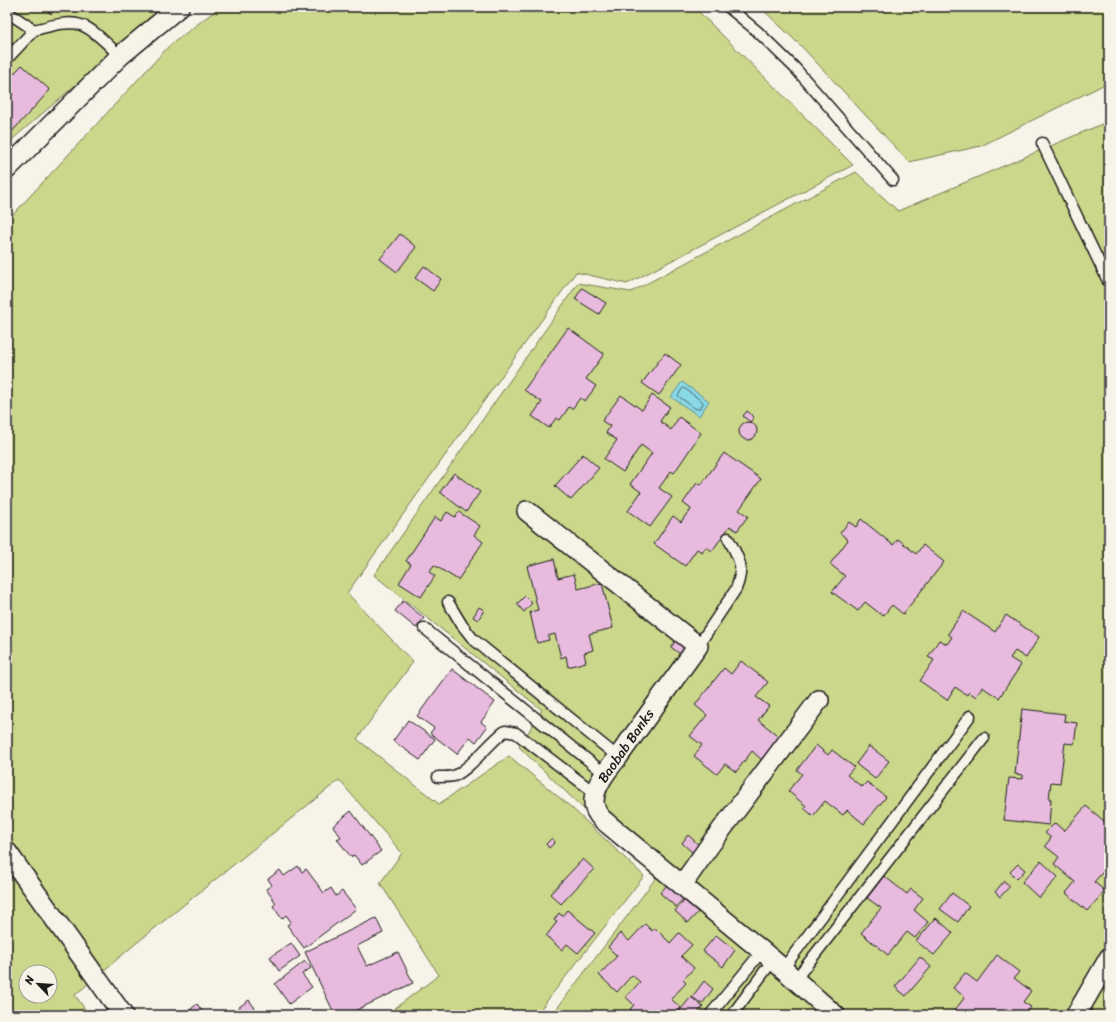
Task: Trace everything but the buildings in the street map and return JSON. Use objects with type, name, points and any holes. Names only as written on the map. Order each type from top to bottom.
[{"type":"street","points":[[7,169],[120,56],[179,7]]},
{"type":"street","points":[[527,511],[698,646]]},
{"type":"street","name":"Baobab Banks","points":[[698,646],[618,757],[604,774],[595,793],[594,804],[597,813],[609,825],[778,965],[835,1015]]},
{"type":"street","points":[[682,885],[710,845],[819,700]]},
{"type":"street","points":[[7,852],[122,1015]]},
{"type":"street","points":[[1081,1013],[1109,958]]},
{"type":"lane","points":[[728,7],[795,68],[892,180]]},
{"type":"lane","points":[[7,12],[34,30]]},
{"type":"lane","points":[[7,59],[34,30],[67,24],[80,24],[90,30],[120,56]]},
{"type":"lane","points":[[1042,143],[1109,283]]},
{"type":"lane","points":[[698,646],[736,589],[740,579],[741,568],[739,560],[728,538]]},
{"type":"lane","points":[[448,602],[462,625],[473,639],[618,757]]},
{"type":"lane","points":[[424,628],[604,774]]},
{"type":"lane","points":[[710,1015],[778,965],[970,716]]},
{"type":"lane","points":[[438,777],[454,776],[463,770],[505,731],[516,733],[595,793]]},
{"type":"lane","points":[[732,1015],[984,738]]},
{"type":"green space","points":[[7,7],[166,7],[7,144]]},
{"type":"green space","points":[[220,7],[694,7],[853,165],[627,284],[576,272],[347,593],[413,662],[357,739],[439,804],[509,756],[572,808],[644,876],[536,1015],[386,1015],[439,975],[380,883],[402,853],[339,780],[134,945],[75,995],[89,1015],[7,1015],[7,221],[169,46]]},
{"type":"green space","points":[[760,7],[1109,7],[1109,82],[981,146],[909,162],[803,48]]},
{"type":"green space","points":[[1109,121],[1109,1015],[552,1015],[656,878],[519,747],[542,710],[374,575],[578,283],[631,292],[856,172],[898,211]]},
{"type":"water","points":[[682,382],[709,401],[699,416],[671,397]]}]
